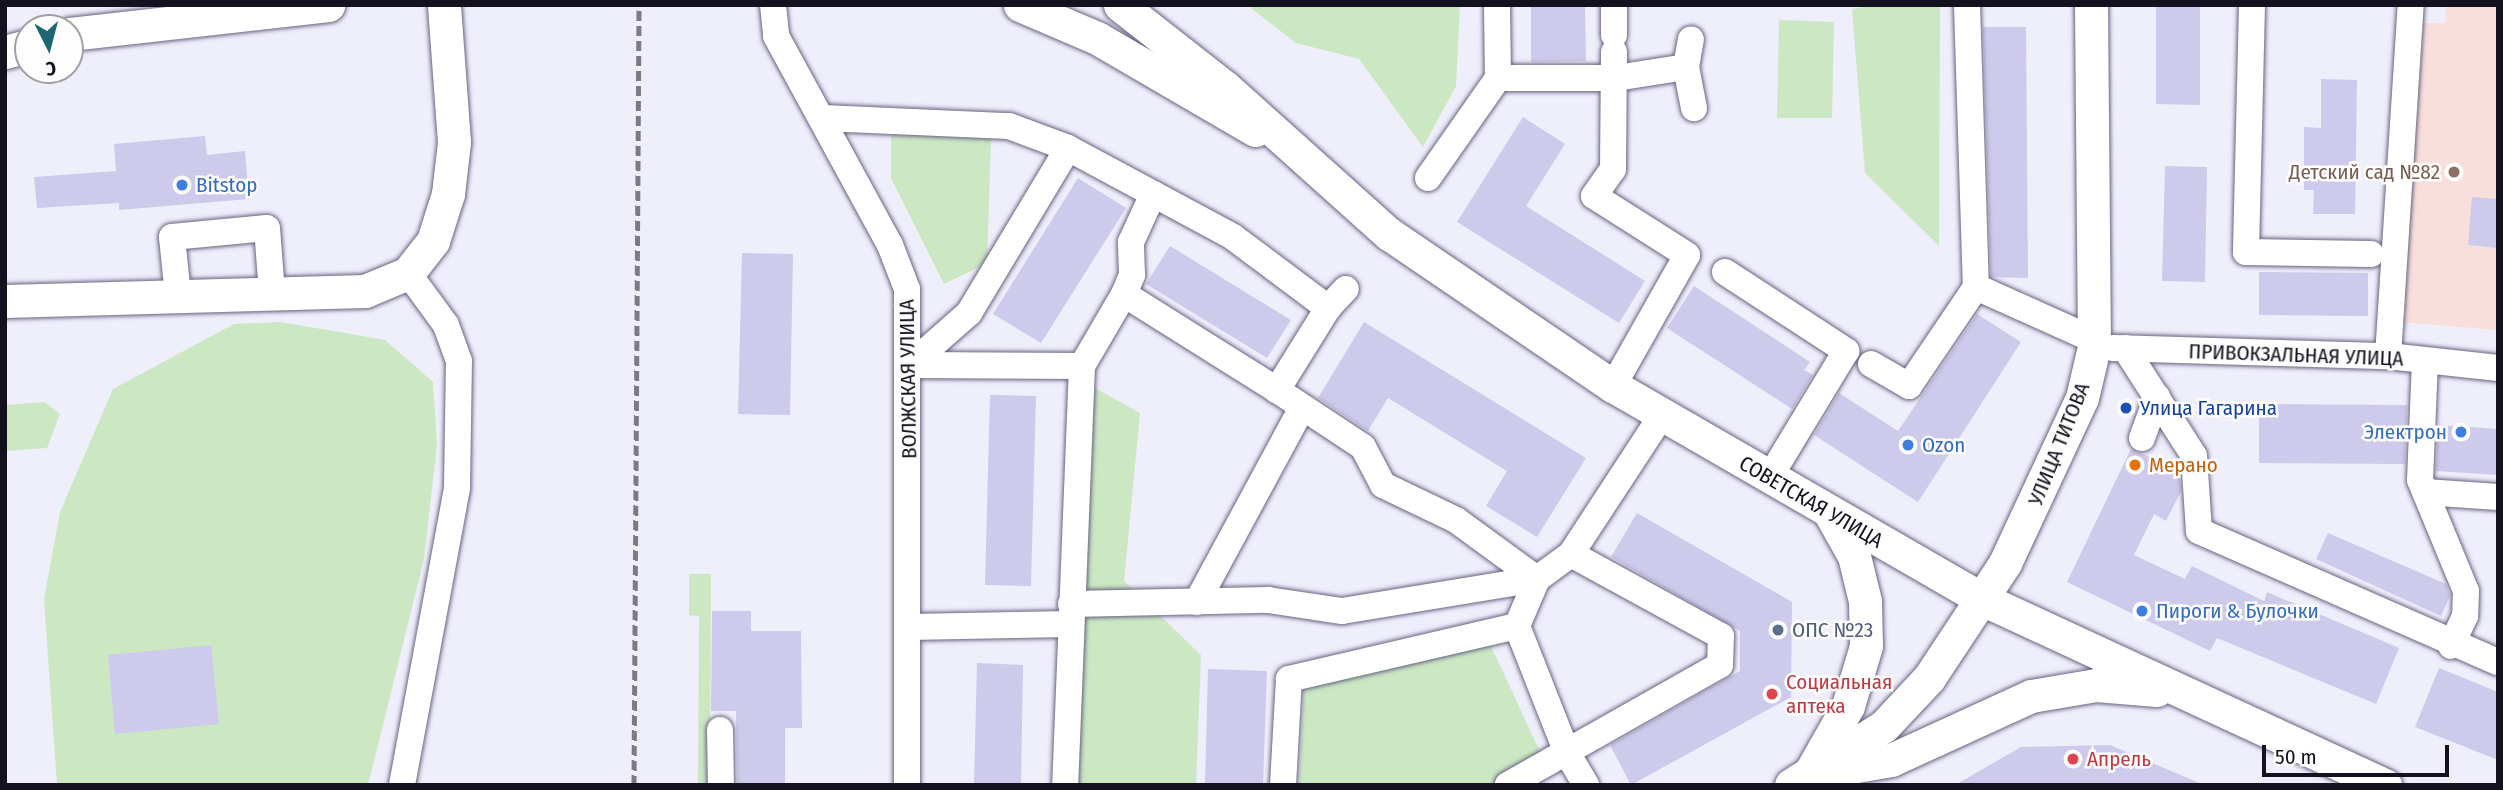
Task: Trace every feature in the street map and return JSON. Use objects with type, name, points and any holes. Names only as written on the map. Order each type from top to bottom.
[{"type":"main road","points":[[84,34],[328,5]]},
{"type":"main road","points":[[5,290],[21,301],[365,291],[408,274],[433,241],[448,194],[454,142],[444,5]]},
{"type":"main road","points":[[1020,5],[1097,38],[1282,144]]},
{"type":"main road","points":[[1120,5],[1226,88],[1282,144]]},
{"type":"main road","name":"УЛИЦА ТИТОВА","points":[[1800,780],[1884,726],[1929,678],[1984,600],[2077,410],[2104,345],[2091,5]]},
{"type":"main road","name":"СОВЕТСКАЯ УЛИЦА","points":[[1282,144],[1389,234],[1613,386],[1830,514],[1984,600],[2173,691],[2385,785]]},
{"type":"main road","points":[[1800,780],[1848,706],[1866,646],[1866,601],[1854,556],[1830,514]]},
{"type":"main road","points":[[1800,780],[1891,760],[2031,696],[2096,685],[2173,691]]},
{"type":"street","name":"ВОЛЖСКАЯ УЛИЦА","points":[[773,5],[776,36],[823,118],[899,263],[907,289],[910,365],[907,785]]},
{"type":"street","points":[[1428,178],[1498,78],[1497,5]]},
{"type":"street","points":[[1613,386],[1687,255],[1594,196],[1613,169],[1614,5]]},
{"type":"street","points":[[1871,364],[1909,386],[1976,287],[1967,5]]},
{"type":"street","points":[[2252,5],[2246,252],[2371,254]]},
{"type":"street","points":[[2388,356],[2411,5]]},
{"type":"street","points":[[1691,39],[1686,67],[1694,108]]},
{"type":"street","points":[[1498,78],[1614,55],[1686,67]]},
{"type":"street","points":[[823,118],[1009,126],[1068,148],[1233,237],[1337,299],[1277,390]]},
{"type":"street","points":[[910,365],[970,313],[1068,148]]},
{"type":"street","points":[[1065,785],[1082,366],[1124,294],[1132,275],[1131,242],[1153,194]]},
{"type":"street","points":[[178,296],[172,237],[267,228],[272,293]]},
{"type":"street","points":[[1725,272],[1846,351],[1769,478]]},
{"type":"street","points":[[402,785],[457,487],[459,360],[446,325],[408,274]]},
{"type":"street","points":[[1976,287],[2104,345],[2157,397],[2194,456],[2199,531],[2451,646],[2498,662]]},
{"type":"street","points":[[1124,294],[1277,390],[1301,410],[1363,447],[1383,485],[1456,520],[1536,579]]},
{"type":"street","name":"ПРИВОКЗАЛЬНАЯ УЛИЦА","points":[[2104,345],[2388,356],[2498,368]]},
{"type":"street","points":[[2425,361],[2425,492],[2466,591],[2465,616],[2451,646]]},
{"type":"street","points":[[910,365],[1082,366]]},
{"type":"street","points":[[2143,438],[2157,397]]},
{"type":"street","points":[[1196,602],[1301,410]]},
{"type":"street","points":[[908,627],[1196,602],[1268,600],[1342,611],[1536,579],[1571,554],[1662,415]]},
{"type":"street","points":[[2425,492],[2498,496]]},
{"type":"street","points":[[1508,785],[1720,664],[1721,636],[1571,554]]},
{"type":"street","points":[[1536,579],[1517,626],[1567,753],[1586,785]]},
{"type":"street","points":[[1283,785],[1289,679],[1517,626]]},
{"type":"street","points":[[719,730],[721,785]]},
{"type":"shaded area","name":"Детский сад №82","points":[[2446,5],[2498,5],[2498,330],[2399,322],[2423,23],[2445,23]]},
{"type":"green space","points":[[1247,5],[1460,5],[1456,86],[1423,147],[1359,59],[1296,43]]},
{"type":"green space","points":[[1877,5],[1940,5],[1939,246],[1865,173],[1852,9]]},
{"type":"green space","points":[[1779,20],[1834,22],[1832,118],[1777,118]]},
{"type":"green space","points":[[891,132],[991,139],[987,263],[944,284],[891,178]]},
{"type":"green space","points":[[281,322],[385,340],[433,382],[437,445],[424,559],[368,785],[57,785],[44,599],[60,512],[113,389],[234,324]]},
{"type":"green space","points":[[1093,387],[1140,413],[1124,581],[1201,655],[1196,785],[1077,785]]},
{"type":"green space","points":[[45,402],[60,414],[47,448],[5,451],[5,405]]},
{"type":"green space","points":[[689,574],[711,574],[710,785],[698,785],[699,616],[689,615]]},
{"type":"green space","points":[[1490,644],[1543,758],[1491,785],[1299,785],[1304,687]]},
{"type":"building","points":[[1531,5],[1585,5],[1586,61],[1531,62]]},
{"type":"building","points":[[2156,5],[2200,5],[2200,105],[2156,104]]},
{"type":"building","points":[[1983,27],[2026,27],[2028,278],[1991,277]]},
{"type":"building","points":[[2321,79],[2357,80],[2355,214],[2313,214],[2314,190],[2304,190],[2304,127],[2321,128]]},
{"type":"building","points":[[1523,117],[1565,144],[1526,206],[1645,281],[1619,323],[1457,222]]},
{"type":"building","name":"Bitstop","points":[[205,136],[207,155],[245,151],[249,199],[119,210],[119,203],[37,208],[34,177],[116,171],[114,144]]},
{"type":"building","points":[[2165,166],[2207,167],[2205,282],[2162,281]]},
{"type":"building","points":[[1078,178],[1126,208],[1041,343],[993,314]]},
{"type":"building","points":[[2472,197],[2498,199],[2498,248],[2468,245]]},
{"type":"building","points":[[1170,246],[1291,320],[1267,358],[1146,284]]},
{"type":"building","points":[[742,253],[793,254],[790,415],[738,414]]},
{"type":"building","points":[[2259,272],[2368,273],[2368,316],[2259,315]]},
{"type":"building","points":[[1694,286],[1810,362],[1804,370],[1813,375],[1792,409],[1667,328]]},
{"type":"building","points":[[1977,314],[2021,342],[1918,502],[1814,435],[1839,393],[1898,431]]},
{"type":"building","points":[[1364,322],[1586,458],[1537,537],[1486,506],[1507,471],[1388,398],[1368,431],[1318,398]]},
{"type":"building","points":[[990,395],[1036,396],[1031,586],[985,585]]},
{"type":"building","points":[[2259,404],[2407,405],[2405,464],[2259,463]]},
{"type":"building","points":[[2438,425],[2498,429],[2498,475],[2436,471]]},
{"type":"building","points":[[2131,449],[2179,469],[2181,491],[2166,521],[2154,514],[2134,555],[2185,579],[2192,566],[2264,601],[2267,592],[2399,648],[2376,704],[2217,638],[2210,651],[2067,582]]},
{"type":"building","points":[[1637,513],[1792,602],[1791,697],[1631,785],[1610,745],[1740,671],[1740,631],[1611,557]]},
{"type":"building","points":[[2328,533],[2446,584],[2450,596],[2441,616],[2316,559]]},
{"type":"building","points":[[712,611],[751,611],[751,631],[801,631],[802,728],[785,728],[785,785],[737,785],[736,711],[711,711]]},
{"type":"building","points":[[211,645],[219,724],[115,734],[108,655]]},
{"type":"building","points":[[977,663],[1023,665],[1021,785],[974,785]]},
{"type":"building","points":[[2439,668],[2498,692],[2498,760],[2415,727]]},
{"type":"building","points":[[1208,669],[1267,671],[1263,785],[1205,785]]},
{"type":"building","points":[[2110,745],[2204,785],[1955,785],[2021,747]]},
{"type":"railway","points":[[634,785],[639,5]]},
{"type":"place","name":"Детский сад №82","points":[[2454,172]]},
{"type":"place","name":"Bitstop","points":[[182,185]]},
{"type":"place","name":"Улица Гагарина","points":[[2126,408]]},
{"type":"place","name":"Электрон","points":[[2461,432]]},
{"type":"place","name":"Ozon","points":[[1908,445]]},
{"type":"place","name":"Мерано","points":[[2135,465]]},
{"type":"place","name":"Пироги & Булочки","points":[[2142,611]]},
{"type":"place","name":"ОПС №23","points":[[1778,630]]},
{"type":"place","name":"Социальная аптека","points":[[1772,694]]},
{"type":"place","name":"Апрель","points":[[2073,759]]}]
